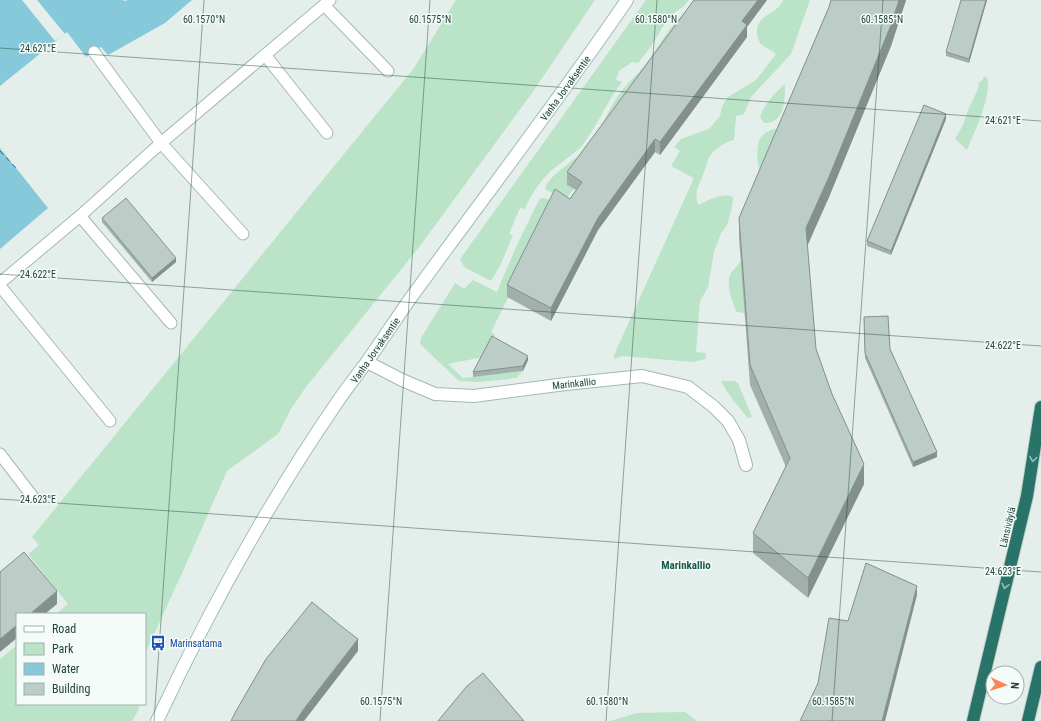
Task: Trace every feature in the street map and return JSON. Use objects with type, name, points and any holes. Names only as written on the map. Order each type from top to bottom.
[{"type":"highway","name":"Länsiväylä","points":[[973,721],[1026,496],[1041,407]]},
{"type":"highway","points":[[1028,721],[1041,667]]},
{"type":"main road","name":"Vanha Jorvaksentie","points":[[157,721],[190,650],[259,524],[338,400],[367,362],[418,288],[581,66],[627,0]]},
{"type":"main road","name":"Marinkallio","points":[[367,362],[402,380],[435,394],[474,396],[642,376],[688,387],[714,407],[728,421],[739,440],[746,465]]},
{"type":"lane","points":[[0,282],[80,216],[161,143],[327,2],[388,71]]},
{"type":"lane","points":[[94,52],[161,143],[243,234]]},
{"type":"lane","points":[[265,55],[327,133]]},
{"type":"lane","points":[[80,216],[171,323]]},
{"type":"lane","points":[[0,286],[110,421]]},
{"type":"lane","points":[[0,454],[34,497]]},
{"type":"green space","points":[[456,0],[595,0],[532,93],[420,246],[306,387],[291,409],[278,434],[227,471],[146,652],[146,613],[57,613],[68,604],[28,554],[39,545],[32,537],[414,68]]},
{"type":"green space","points":[[646,0],[689,0],[667,20],[650,48],[638,63],[632,62],[619,71],[616,80],[622,82],[611,97],[583,144],[542,180],[524,210],[522,207],[519,210],[509,234],[513,235],[500,266],[491,281],[464,267],[460,259]]},
{"type":"green space","points":[[783,0],[810,0],[791,54],[751,97],[744,114],[736,116],[734,140],[719,147],[710,156],[697,191],[698,205],[720,196],[733,197],[727,225],[721,233],[714,252],[708,287],[700,301],[696,352],[706,353],[705,359],[693,362],[622,356],[614,359],[614,355],[694,178],[671,166],[680,151],[674,147],[681,139],[709,129],[720,116],[722,107],[728,97],[756,80],[776,54],[760,43],[757,34],[758,27],[763,18],[777,9]]},
{"type":"green space","points":[[691,7],[574,189],[565,200],[545,189],[547,184],[558,172],[581,154],[592,142],[617,97],[645,65],[666,34]]},
{"type":"green space","points":[[984,76],[988,79],[988,88],[984,106],[967,150],[955,139],[963,125],[978,89],[979,82],[982,81]]},
{"type":"green space","points":[[785,84],[785,97],[780,115],[771,122],[764,123],[760,117],[767,103]]},
{"type":"green space","points":[[775,129],[786,129],[762,176],[757,156],[759,141],[764,134]]},
{"type":"green space","points":[[541,198],[545,198],[555,203],[491,332],[495,335],[483,357],[448,364],[463,378],[523,371],[516,378],[479,382],[459,381],[420,344],[421,338],[455,283],[464,289],[473,280],[497,292],[515,249]]},
{"type":"green space","points":[[741,261],[745,313],[737,312],[731,298],[729,287],[729,277]]},
{"type":"green space","points":[[721,381],[734,381],[738,383],[752,417],[748,418],[730,396]]},
{"type":"green space","points":[[16,646],[16,705],[138,705],[139,709],[132,721],[0,721],[0,659]]},
{"type":"green space","points":[[685,712],[697,721],[610,721],[637,713]]},
{"type":"water","points":[[0,0],[192,0],[165,23],[108,55],[101,47],[86,57],[67,32],[0,86]]},
{"type":"water","points":[[0,148],[48,208],[0,249]]},
{"type":"pier","points":[[22,0],[37,0],[65,34],[55,41]]},
{"type":"building","points":[[694,0],[758,0],[742,21],[747,25],[660,142],[655,139],[598,218],[551,308],[507,285],[555,189],[570,199],[582,182],[567,172]]},
{"type":"building","points":[[831,0],[899,0],[891,25],[829,177],[806,228],[816,349],[832,394],[864,464],[808,578],[753,533],[790,458],[750,365],[739,218]]},
{"type":"building","points":[[961,0],[986,0],[969,59],[946,52]]},
{"type":"building","points":[[924,105],[946,114],[891,251],[867,241]]},
{"type":"building","points":[[126,198],[176,258],[152,278],[102,218]]},
{"type":"building","points":[[888,316],[890,349],[937,452],[913,462],[865,353],[864,317]]},
{"type":"building","points":[[492,336],[528,356],[523,366],[473,372]]},
{"type":"building","points":[[24,552],[57,591],[31,613],[16,613],[16,626],[0,639],[0,572]]},
{"type":"building","points":[[866,563],[917,586],[882,721],[800,721],[818,683],[829,618],[848,621]]},
{"type":"building","points":[[312,602],[358,639],[296,721],[231,721],[266,659]]},
{"type":"building","points":[[483,673],[524,721],[438,721],[467,686]]},
{"type":"ferry route","points":[[0,151],[16,168]]},
{"type":"place","name":"Marinsatama","points":[[158,643]]},
{"type":"district","name":"Marinkallio","points":[[686,565]]}]
